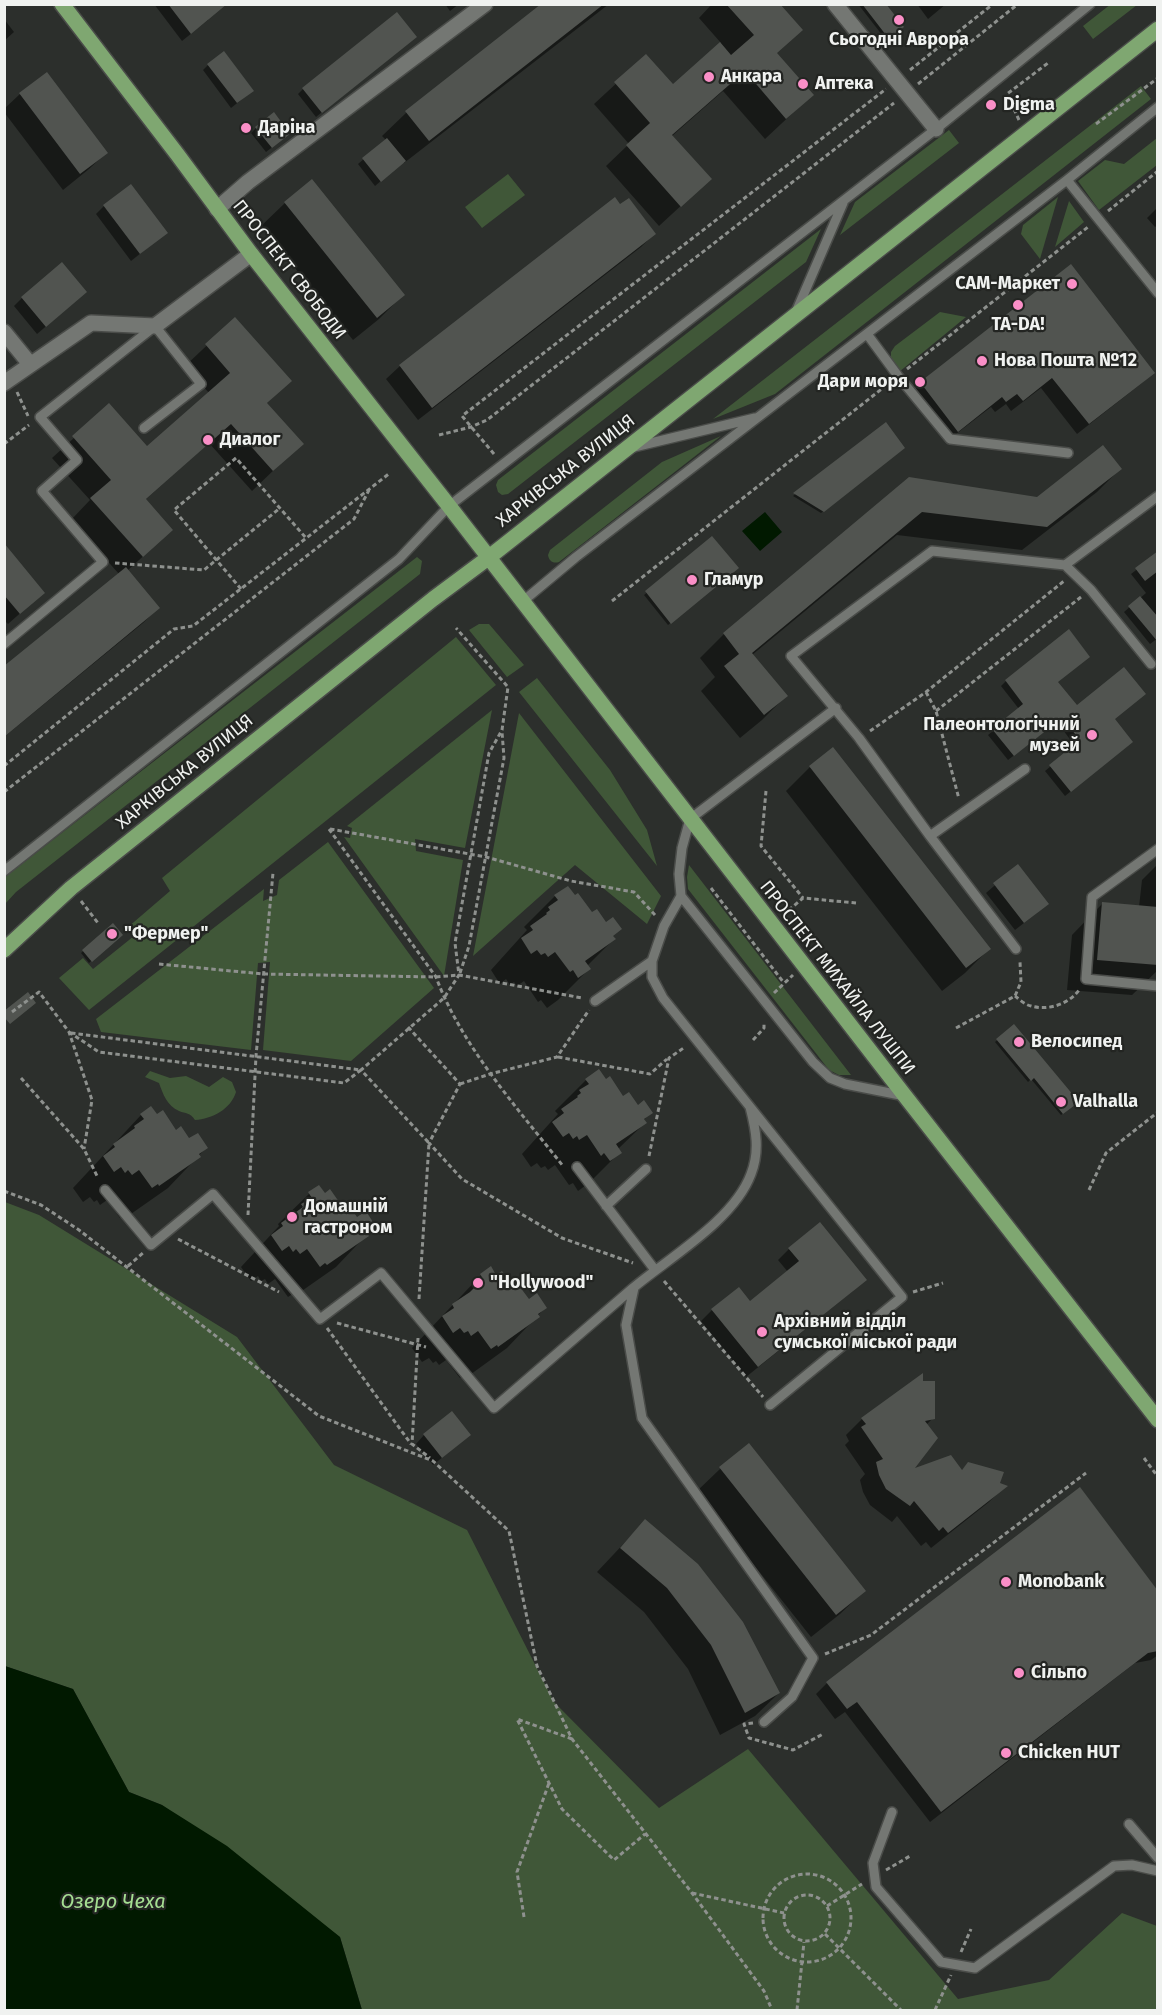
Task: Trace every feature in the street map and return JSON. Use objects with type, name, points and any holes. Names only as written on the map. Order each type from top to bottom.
[{"type":"main road","name":"ПРОСПЕКТ СВОБОДИ","points":[[62,4],[251,254],[488,558]]},
{"type":"main road","name":"ХАРКІВСЬКА ВУЛИЦЯ","points":[[4,950],[71,888],[433,599],[1158,29]]},
{"type":"main road","name":"ПРОСПЕКТ МИХАЙЛА ЛУШПИ","points":[[488,558],[1158,1420]]},
{"type":"street","points":[[217,209],[248,182],[485,4]]},
{"type":"street","points":[[835,4],[936,129]]},
{"type":"street","points":[[10,379],[91,323],[155,326],[251,254]]},
{"type":"street","points":[[4,332],[30,364]]},
{"type":"lane","points":[[4,871],[399,559],[449,506],[936,129],[1090,4]]},
{"type":"lane","points":[[522,602],[576,557],[1067,180],[1158,107]]},
{"type":"lane","points":[[1067,180],[1158,293]]},
{"type":"lane","points":[[794,316],[844,201]]},
{"type":"lane","points":[[4,629],[8,641],[103,561],[42,490],[77,460],[40,417],[155,326],[201,384],[144,428]]},
{"type":"lane","points":[[867,334],[950,439],[1068,453]]},
{"type":"lane","points":[[626,449],[758,418]]},
{"type":"lane","points":[[1065,565],[1158,496]]},
{"type":"lane","points":[[1016,949],[930,836],[860,738],[791,656],[932,551],[1065,565],[1091,590],[1151,664]]},
{"type":"lane","points":[[770,1405],[902,1298],[663,998],[652,977],[652,961],[664,926],[681,896],[681,857],[690,819],[836,708]]},
{"type":"lane","points":[[930,836],[1025,769]]},
{"type":"lane","points":[[1158,849],[1092,897],[1086,979],[1158,986]]},
{"type":"lane","points":[[681,896],[813,1062],[830,1078],[845,1084],[904,1096]]},
{"type":"lane","points":[[595,1001],[652,961]]},
{"type":"lane","points":[[105,1191],[151,1245],[213,1194],[320,1319],[381,1273],[494,1408],[655,1270],[720,1219],[735,1202],[751,1175],[757,1149],[756,1128],[750,1107]]},
{"type":"lane","points":[[606,1206],[646,1169]]},
{"type":"lane","points":[[573,1171],[606,1206],[655,1270]]},
{"type":"lane","points":[[634,1288],[626,1325],[642,1418],[813,1659],[792,1697],[764,1722]]},
{"type":"lane","points":[[892,1812],[873,1863],[876,1887],[941,1962],[975,1968],[1114,1866],[1132,1865],[1158,1871]]},
{"type":"lane","points":[[1129,1824],[1158,1858]]},
{"type":"path","points":[[503,465],[462,416],[993,4]]},
{"type":"path","points":[[438,435],[471,427],[487,420],[1018,4]]},
{"type":"path","points":[[1025,133],[1007,94],[1048,63]]},
{"type":"path","points":[[1096,124],[1157,79]]},
{"type":"path","points":[[612,601],[1158,171]]},
{"type":"path","points":[[4,444],[31,423],[10,379]]},
{"type":"path","points":[[241,589],[174,510],[237,458],[306,538]]},
{"type":"path","points":[[4,766],[174,629],[193,626],[390,473]]},
{"type":"path","points":[[4,792],[354,519],[370,488]]},
{"type":"path","points":[[103,561],[204,570],[280,508]]},
{"type":"path","points":[[860,738],[926,693],[1075,573]]},
{"type":"path","points":[[936,711],[1091,590]]},
{"type":"path","points":[[69,1032],[99,1052],[344,1083],[444,998],[459,975],[469,946],[504,758],[502,730],[508,687],[456,627]]},
{"type":"path","points":[[926,693],[936,711],[963,814]]},
{"type":"path","points":[[459,975],[455,943],[470,855],[489,753],[502,730]]},
{"type":"path","points":[[766,791],[761,846],[803,898]]},
{"type":"path","points":[[573,1171],[490,1074],[444,998],[436,977],[329,829],[486,857],[571,880],[634,892],[664,926]]},
{"type":"path","points":[[247,1234],[256,1056],[273,873]]},
{"type":"path","points":[[71,888],[98,923]]},
{"type":"path","points":[[711,888],[784,983]]},
{"type":"path","points":[[772,924],[803,898],[856,903]]},
{"type":"path","points":[[956,1028],[1015,996],[1021,982],[1022,966],[1016,949]]},
{"type":"path","points":[[159,964],[263,974],[436,977],[459,975],[595,1001],[557,1057]]},
{"type":"path","points":[[1015,996],[1030,1006],[1058,1006],[1074,997],[1086,979]]},
{"type":"path","points":[[12,1012],[39,992],[69,1032],[92,1100],[84,1149]]},
{"type":"path","points":[[408,1027],[460,1084]]},
{"type":"path","points":[[753,1040],[764,1028]]},
{"type":"path","points":[[69,1032],[361,1070],[462,1179],[562,1238],[655,1270],[770,1405]]},
{"type":"path","points":[[412,1444],[429,1143],[460,1084],[557,1057],[650,1074],[696,1039]]},
{"type":"path","points":[[646,1169],[669,1058]]},
{"type":"path","points":[[21,1078],[84,1149],[105,1191]]},
{"type":"path","points":[[1089,1190],[1106,1153],[1158,1112]]},
{"type":"path","points":[[4,1191],[40,1205],[79,1230],[319,1416],[433,1461]]},
{"type":"path","points":[[166,1233],[280,1293]]},
{"type":"path","points":[[128,1267],[151,1245]]},
{"type":"path","points":[[901,1296],[943,1283]]},
{"type":"path","points":[[320,1319],[449,1354]]},
{"type":"path","points":[[320,1319],[412,1444],[509,1531],[537,1666],[572,1739],[692,1893],[764,1991],[772,2010]]},
{"type":"path","points":[[1144,1458],[1158,1477]]},
{"type":"path","points":[[813,1659],[871,1635],[1086,1473]]},
{"type":"path","points":[[572,1739],[517,1719],[562,1809],[614,1860],[645,1834]]},
{"type":"path","points":[[764,1722],[744,1724],[749,1738],[793,1750],[823,1734]]},
{"type":"path","points":[[524,1917],[517,1872],[549,1783]]},
{"type":"path","points":[[800,1875],[821,1876],[834,1883],[844,1894],[850,1907],[851,1922],[848,1936],[840,1948],[829,1957],[816,1962],[801,1962],[787,1958],[771,1943],[763,1923],[764,1908],[770,1895],[780,1884],[800,1875]]},
{"type":"path","points":[[692,1893],[784,1913]]},
{"type":"path","points":[[807,1895],[822,1900],[830,1912],[831,1920],[825,1934],[812,1941],[804,1942],[797,1939],[786,1928],[784,1913],[793,1900],[807,1895]]},
{"type":"path","points":[[825,1934],[901,2010]]},
{"type":"path","points":[[797,2010],[804,1942]]},
{"type":"shaded area","points":[[1111,4],[1137,5],[1093,39],[1083,26]]},
{"type":"shaded area","points":[[1141,86],[1151,99],[775,394],[713,419]]},
{"type":"shaded area","points":[[949,130],[959,143],[840,235],[855,202]]},
{"type":"shaded area","points":[[1157,138],[1157,165],[1099,210],[1078,181],[1105,160],[1124,164]]},
{"type":"shaded area","points":[[508,174],[525,195],[482,228],[465,207]]},
{"type":"shaded area","points":[[1058,197],[1040,259],[1021,234],[1023,225]]},
{"type":"shaded area","points":[[1069,201],[1084,222],[1055,247]]},
{"type":"shaded area","points":[[821,229],[806,262],[508,494],[502,495],[498,492],[496,485],[498,480]]},
{"type":"shaded area","points":[[940,312],[966,317],[899,372],[891,360],[891,352],[895,346]]},
{"type":"shaded area","points":[[721,436],[559,562],[555,563],[550,560],[548,555],[550,550],[662,462]]},
{"type":"shaded area","points":[[417,557],[422,561],[420,574],[16,892],[5,904],[5,877]]},
{"type":"shaded area","points":[[479,624],[489,624],[524,665],[507,677],[469,630]]},
{"type":"shaded area","points":[[456,637],[496,685],[89,1010],[59,978],[83,958],[93,969],[134,936],[127,928],[170,891],[162,878]]},
{"type":"shaded area","points":[[537,678],[610,770],[647,830],[657,866],[519,692]]},
{"type":"shaded area","points":[[492,710],[465,848],[415,839],[416,851],[463,860],[444,976],[344,837],[350,838],[352,828],[347,826]]},
{"type":"shaded area","points":[[519,713],[661,896],[647,924],[575,865],[473,956]]},
{"type":"shaded area","points":[[328,842],[434,988],[351,1061],[263,1050],[270,962],[258,963],[251,1050],[101,1032],[96,1019],[264,889],[263,901],[277,895],[279,880]]},
{"type":"shaded area","points":[[689,865],[851,1075],[839,1075],[829,1070],[688,889]]},
{"type":"shaded area","points":[[150,1071],[170,1078],[186,1076],[209,1087],[223,1077],[232,1082],[236,1092],[230,1103],[220,1112],[208,1118],[195,1120],[190,1114],[171,1106],[159,1083],[145,1077]]},
{"type":"shaded area","points":[[5,1202],[39,1215],[237,1337],[334,1465],[467,1530],[554,1702],[659,1808],[748,1749],[958,1999],[1049,1980],[1122,1913],[1157,1926],[1157,2010],[362,2010],[340,1937],[162,1805],[129,1792],[73,1689],[5,1666]]},
{"type":"water","points":[[765,512],[782,532],[760,551],[742,531]]},
{"type":"water","name":"Озеро Чеха","points":[[5,1666],[73,1689],[129,1792],[162,1805],[227,1846],[340,1937],[362,2010],[5,2010]]},
{"type":"building","points":[[168,4],[227,4],[191,34]]},
{"type":"building","points":[[541,4],[604,4],[429,141],[405,111]]},
{"type":"building","points":[[726,4],[780,4],[803,30],[777,53],[814,95],[786,119],[745,71],[672,135],[712,179],[681,207],[626,145],[650,123],[614,82],[646,54],[673,84],[720,42],[731,55],[754,35]]},
{"type":"building","points":[[862,4],[886,4],[904,27],[889,39]]},
{"type":"building","points":[[397,12],[417,37],[322,113],[302,88]]},
{"type":"building","points":[[224,51],[254,91],[237,103],[207,64]]},
{"type":"building","points":[[47,72],[108,153],[80,174],[19,93]]},
{"type":"building","points":[[274,112],[290,134],[272,148],[255,127]]},
{"type":"building","points":[[387,138],[406,161],[381,182],[362,158]]},
{"type":"building","points":[[312,179],[405,295],[377,318],[284,202]]},
{"type":"building","points":[[131,184],[168,233],[140,254],[103,205]]},
{"type":"building","points":[[615,197],[620,204],[629,198],[656,234],[432,408],[399,365]]},
{"type":"building","points":[[62,262],[87,292],[46,327],[21,297]]},
{"type":"building","points":[[1071,264],[1155,373],[1089,424],[1052,378],[1023,401],[1017,394],[1006,402],[1002,397],[958,432],[920,382]]},
{"type":"building","points":[[235,317],[292,381],[267,403],[304,444],[273,471],[231,424],[146,499],[173,530],[143,557],[90,498],[111,480],[72,436],[109,403],[147,446],[230,373],[205,344]]},
{"type":"building","points":[[886,422],[905,448],[824,512],[793,493]]},
{"type":"building","points":[[1103,445],[1122,469],[1047,527],[922,512],[752,653],[788,696],[764,715],[724,666],[739,654],[723,633],[909,477],[1037,497]]},
{"type":"building","name":"Гламур","points":[[712,536],[739,568],[671,624],[645,591]]},
{"type":"building","points":[[4,543],[45,593],[20,614],[4,595]]},
{"type":"building","points":[[1158,551],[1158,571],[1145,581],[1135,568]]},
{"type":"building","points":[[126,567],[160,608],[4,737],[4,666]]},
{"type":"building","points":[[1140,596],[1158,617],[1158,642],[1128,606]]},
{"type":"building","points":[[1069,629],[1090,657],[1058,682],[1077,705],[1124,667],[1146,694],[1115,719],[1133,742],[1071,792],[1049,765],[1080,740],[1062,718],[1014,756],[992,729],[1023,704],[1005,680]]},
{"type":"building","points":[[833,747],[991,949],[966,968],[809,766]]},
{"type":"building","points":[[1018,864],[1049,904],[1024,923],[993,883]]},
{"type":"building","points":[[568,886],[575,895],[578,893],[592,912],[597,909],[606,922],[613,917],[622,929],[613,936],[616,939],[585,961],[591,969],[578,978],[573,970],[570,972],[555,952],[548,957],[545,953],[541,955],[537,950],[531,954],[521,938],[533,930],[530,926],[547,914],[550,910],[548,907],[558,900],[554,895]]},
{"type":"building","points":[[1102,902],[1158,907],[1158,965],[1097,960]]},
{"type":"building","points":[[113,923],[123,935],[92,962],[82,950]]},
{"type":"building","points":[[28,992],[36,1003],[10,1024],[4,1017],[4,1011]]},
{"type":"building","points":[[1014,1024],[1079,1102],[1063,1114],[1034,1078],[1031,1081],[996,1039]]},
{"type":"building","points":[[599,1069],[606,1079],[610,1076],[623,1096],[629,1092],[638,1105],[644,1100],[653,1113],[644,1119],[647,1123],[616,1144],[622,1153],[610,1161],[604,1153],[601,1156],[587,1135],[579,1140],[577,1136],[573,1139],[569,1133],[563,1137],[552,1122],[564,1113],[561,1109],[578,1097],[581,1093],[579,1090],[589,1084],[585,1079]]},
{"type":"building","points":[[151,1106],[157,1114],[163,1110],[176,1130],[181,1126],[189,1138],[198,1133],[208,1148],[199,1154],[201,1157],[159,1186],[158,1184],[152,1188],[139,1170],[132,1175],[128,1170],[125,1173],[121,1167],[114,1172],[103,1156],[115,1147],[113,1144],[144,1119],[140,1114]]},
{"type":"building","points":[[319,1185],[325,1193],[330,1189],[344,1209],[349,1205],[357,1217],[366,1211],[376,1227],[367,1233],[369,1236],[327,1265],[325,1263],[320,1267],[307,1249],[300,1254],[296,1249],[293,1252],[289,1246],[282,1251],[271,1235],[283,1226],[281,1223],[303,1207],[301,1204],[312,1198],[308,1192]]},
{"type":"building","points":[[820,1222],[867,1280],[758,1367],[711,1309],[739,1287],[750,1301],[799,1261],[788,1248]]},
{"type":"building","points":[[491,1266],[496,1275],[502,1271],[515,1290],[520,1287],[529,1299],[537,1293],[547,1308],[538,1314],[540,1317],[498,1347],[497,1345],[491,1349],[478,1331],[471,1336],[468,1331],[464,1333],[460,1328],[453,1333],[442,1316],[454,1308],[452,1304],[470,1292],[473,1286],[483,1279],[480,1274]]},
{"type":"building","points":[[923,1373],[923,1381],[935,1381],[935,1419],[925,1421],[938,1438],[915,1468],[951,1455],[962,1470],[968,1462],[1004,1472],[1000,1483],[1008,1486],[948,1533],[943,1527],[939,1531],[914,1501],[910,1506],[886,1489],[876,1462],[883,1459],[861,1427],[866,1424],[861,1418]]},
{"type":"building","points":[[452,1411],[471,1435],[442,1458],[423,1434]]},
{"type":"building","points":[[749,1443],[866,1591],[836,1615],[719,1467]]},
{"type":"building","points":[[1080,1487],[1158,1591],[1158,1651],[1148,1653],[941,1812],[857,1702],[847,1709],[826,1682]]},
{"type":"building","points":[[645,1519],[698,1564],[743,1622],[780,1693],[745,1713],[711,1645],[667,1588],[620,1548]]},
{"type":"place","name":"Сьогодні Аврора","points":[[899,20]]},
{"type":"place","name":"Анкара","points":[[709,77]]},
{"type":"place","name":"Аптека","points":[[803,84]]},
{"type":"place","name":"Digma","points":[[991,105]]},
{"type":"place","name":"Даріна","points":[[246,128]]},
{"type":"place","name":"САМ-Маркет","points":[[1072,284]]},
{"type":"place","name":"TA-DA!","points":[[1018,305]]},
{"type":"place","name":"Нова Пошта №12","points":[[982,361]]},
{"type":"place","name":"Дари моря","points":[[920,382]]},
{"type":"place","name":"Диалог","points":[[208,440]]},
{"type":"place","name":"Гламур","points":[[692,580]]},
{"type":"place","name":"Палеонтологічний музей","points":[[1092,735]]},
{"type":"place","name":"\"Фермер\"","points":[[112,934]]},
{"type":"place","name":"Велосипед","points":[[1019,1042]]},
{"type":"place","name":"Valhalla","points":[[1061,1102]]},
{"type":"place","name":"Домашній гастроном","points":[[292,1217]]},
{"type":"place","name":"\"Hollywood\"","points":[[478,1283]]},
{"type":"place","name":"Архівний відділ сумської міської ради","points":[[762,1332]]},
{"type":"place","name":"Monobank","points":[[1006,1582]]},
{"type":"place","name":"Сільпо","points":[[1019,1673]]},
{"type":"place","name":"Chicken HUT","points":[[1006,1753]]}]
